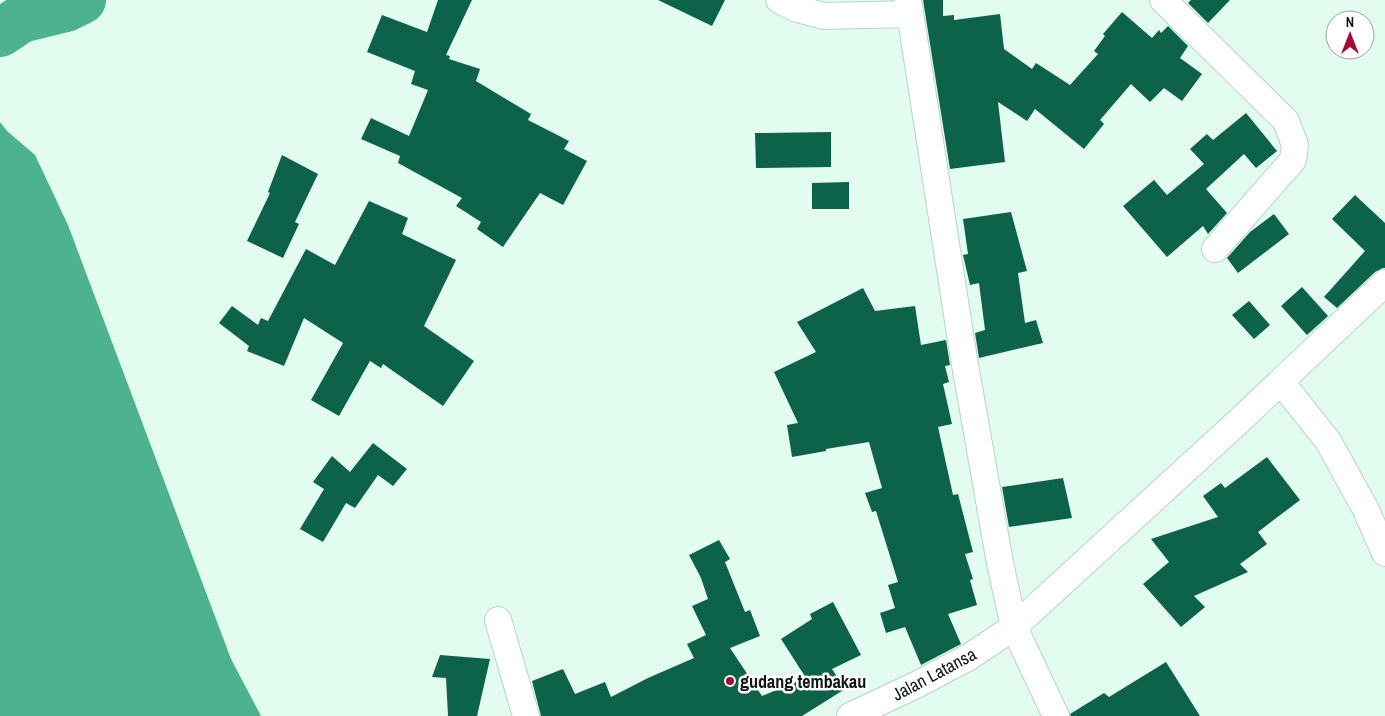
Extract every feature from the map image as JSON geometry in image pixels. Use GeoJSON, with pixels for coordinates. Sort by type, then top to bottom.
{"type":"FeatureCollection","features":[{"type":"Feature","properties":{"kind":"street"},"geometry":{"type":"LineString","coordinates":[[779,0],[797,9],[824,16],[909,7],[963,354],[1000,563],[1014,627],[1056,716]]}},
{"type":"Feature","properties":{"kind":"street"},"geometry":{"type":"LineString","coordinates":[[1162,0],[1286,121],[1296,146],[1293,160],[1215,249]]}},
{"type":"Feature","properties":{"kind":"street","name":"Jalan Latansa"},"geometry":{"type":"LineString","coordinates":[[850,716],[916,685],[961,661],[1014,627],[1385,284]]}},
{"type":"Feature","properties":{"kind":"street"},"geometry":{"type":"LineString","coordinates":[[1280,382],[1328,441],[1365,508],[1385,553]]}},
{"type":"Feature","properties":{"kind":"street"},"geometry":{"type":"LineString","coordinates":[[498,620],[526,716]]}},
{"type":"Feature","properties":{"kind":"shaded area"},"geometry":{"type":"Polygon","coordinates":[[[0,122],[7,131],[35,155],[68,225],[231,659],[261,716],[0,716],[0,122]]]}},
{"type":"Feature","properties":{"kind":"building"},"geometry":{"type":"Polygon","coordinates":[[[438,0],[472,0],[446,55],[450,56],[449,59],[480,69],[476,81],[531,114],[528,120],[569,141],[564,149],[587,161],[563,205],[540,193],[503,247],[477,229],[481,222],[456,206],[462,198],[398,163],[400,156],[361,139],[371,118],[409,136],[428,90],[411,84],[415,71],[367,52],[382,15],[427,32],[438,0]]]}},
{"type":"Feature","properties":{"kind":"building"},"geometry":{"type":"Polygon","coordinates":[[[658,0],[725,0],[712,26],[658,0]]]}},
{"type":"Feature","properties":{"kind":"building"},"geometry":{"type":"Polygon","coordinates":[[[923,0],[943,0],[943,16],[954,15],[954,20],[1000,14],[1004,49],[1032,69],[1036,63],[1070,85],[1098,54],[1094,51],[1105,36],[1103,34],[1122,12],[1152,38],[1159,30],[1161,33],[1168,26],[1188,46],[1180,58],[1202,74],[1182,101],[1164,88],[1150,102],[1131,84],[1100,120],[1104,124],[1084,149],[1035,109],[1027,121],[998,102],[1005,162],[950,169],[923,0]]]}},
{"type":"Feature","properties":{"kind":"building"},"geometry":{"type":"Polygon","coordinates":[[[1191,0],[1230,0],[1208,23],[1188,3],[1191,0]]]}},
{"type":"Feature","properties":{"kind":"building"},"geometry":{"type":"Polygon","coordinates":[[[1246,113],[1277,151],[1256,168],[1244,154],[1206,189],[1227,213],[1208,234],[1203,226],[1167,257],[1123,206],[1154,180],[1167,195],[1204,164],[1190,149],[1207,134],[1213,140],[1246,113]]]}},
{"type":"Feature","properties":{"kind":"building"},"geometry":{"type":"Polygon","coordinates":[[[831,132],[831,167],[756,168],[755,133],[831,132]]]}},
{"type":"Feature","properties":{"kind":"building"},"geometry":{"type":"Polygon","coordinates":[[[282,155],[318,174],[295,222],[299,224],[283,258],[247,241],[270,193],[268,192],[282,155]]]}},
{"type":"Feature","properties":{"kind":"building"},"geometry":{"type":"Polygon","coordinates":[[[849,182],[849,209],[812,209],[812,183],[849,182]]]}},
{"type":"Feature","properties":{"kind":"building"},"geometry":{"type":"Polygon","coordinates":[[[1355,195],[1385,223],[1385,268],[1375,272],[1337,308],[1324,297],[1365,251],[1332,219],[1355,195]]]}},
{"type":"Feature","properties":{"kind":"building"},"geometry":{"type":"Polygon","coordinates":[[[369,201],[408,218],[402,234],[456,260],[424,326],[474,361],[443,406],[383,364],[381,368],[370,361],[339,416],[311,400],[343,343],[304,318],[284,366],[247,351],[249,346],[219,323],[232,306],[258,325],[261,318],[268,321],[306,249],[335,265],[369,201]]]}},
{"type":"Feature","properties":{"kind":"building"},"geometry":{"type":"Polygon","coordinates":[[[1011,212],[1027,271],[1018,273],[1025,323],[1036,320],[1043,343],[979,358],[975,333],[985,330],[979,283],[970,285],[963,255],[968,254],[963,219],[1011,212]]]}},
{"type":"Feature","properties":{"kind":"building"},"geometry":{"type":"Polygon","coordinates":[[[1274,214],[1289,234],[1238,273],[1227,258],[1250,232],[1274,214]]]}},
{"type":"Feature","properties":{"kind":"building"},"geometry":{"type":"Polygon","coordinates":[[[1302,287],[1328,316],[1307,335],[1281,306],[1302,287]]]}},
{"type":"Feature","properties":{"kind":"building"},"geometry":{"type":"Polygon","coordinates":[[[863,288],[875,311],[915,306],[921,345],[946,340],[950,365],[945,366],[949,382],[943,384],[952,424],[938,427],[953,495],[958,494],[973,552],[965,554],[973,579],[970,580],[977,605],[948,614],[961,644],[921,665],[905,627],[886,633],[880,613],[895,608],[888,585],[898,582],[876,511],[872,512],[865,493],[882,488],[869,442],[792,457],[787,425],[798,423],[774,372],[816,352],[797,322],[863,288]]]}},
{"type":"Feature","properties":{"kind":"building"},"geometry":{"type":"Polygon","coordinates":[[[1249,301],[1270,325],[1254,339],[1232,315],[1249,301]]]}},
{"type":"Feature","properties":{"kind":"building"},"geometry":{"type":"Polygon","coordinates":[[[373,443],[407,469],[393,486],[378,475],[355,508],[346,503],[323,542],[300,529],[324,489],[313,482],[332,456],[350,472],[373,443]]]}},
{"type":"Feature","properties":{"kind":"building"},"geometry":{"type":"Polygon","coordinates":[[[1267,457],[1300,500],[1258,532],[1267,544],[1240,564],[1248,572],[1194,596],[1205,607],[1181,627],[1143,584],[1169,562],[1151,539],[1218,517],[1203,496],[1221,483],[1225,488],[1267,457]]]}},
{"type":"Feature","properties":{"kind":"building"},"geometry":{"type":"Polygon","coordinates":[[[1063,478],[1072,518],[1009,527],[1002,487],[1063,478]]]}},
{"type":"Feature","properties":{"kind":"building"},"geometry":{"type":"Polygon","coordinates":[[[719,540],[730,559],[725,562],[745,612],[750,610],[760,636],[730,648],[762,696],[806,678],[781,639],[812,619],[810,614],[833,602],[861,655],[832,669],[845,689],[802,716],[541,716],[532,681],[563,669],[575,694],[605,682],[611,697],[694,658],[687,644],[706,635],[692,606],[708,599],[701,578],[689,555],[719,540]]]}},
{"type":"Feature","properties":{"kind":"building"},"geometry":{"type":"Polygon","coordinates":[[[440,655],[490,659],[477,716],[448,716],[446,678],[432,677],[440,655]]]}},
{"type":"Feature","properties":{"kind":"building"},"geometry":{"type":"Polygon","coordinates":[[[1166,662],[1200,716],[1071,716],[1070,714],[1104,693],[1109,697],[1166,662]]]}},
{"type":"Feature","properties":{"kind":"waterway"},"geometry":{"type":"LineString","coordinates":[[0,33],[21,19],[66,8],[82,0]]}},
{"type":"Feature","properties":{"kind":"place","name":"gudang tembakau"},"geometry":{"type":"Point","coordinates":[730,681]}}]}
